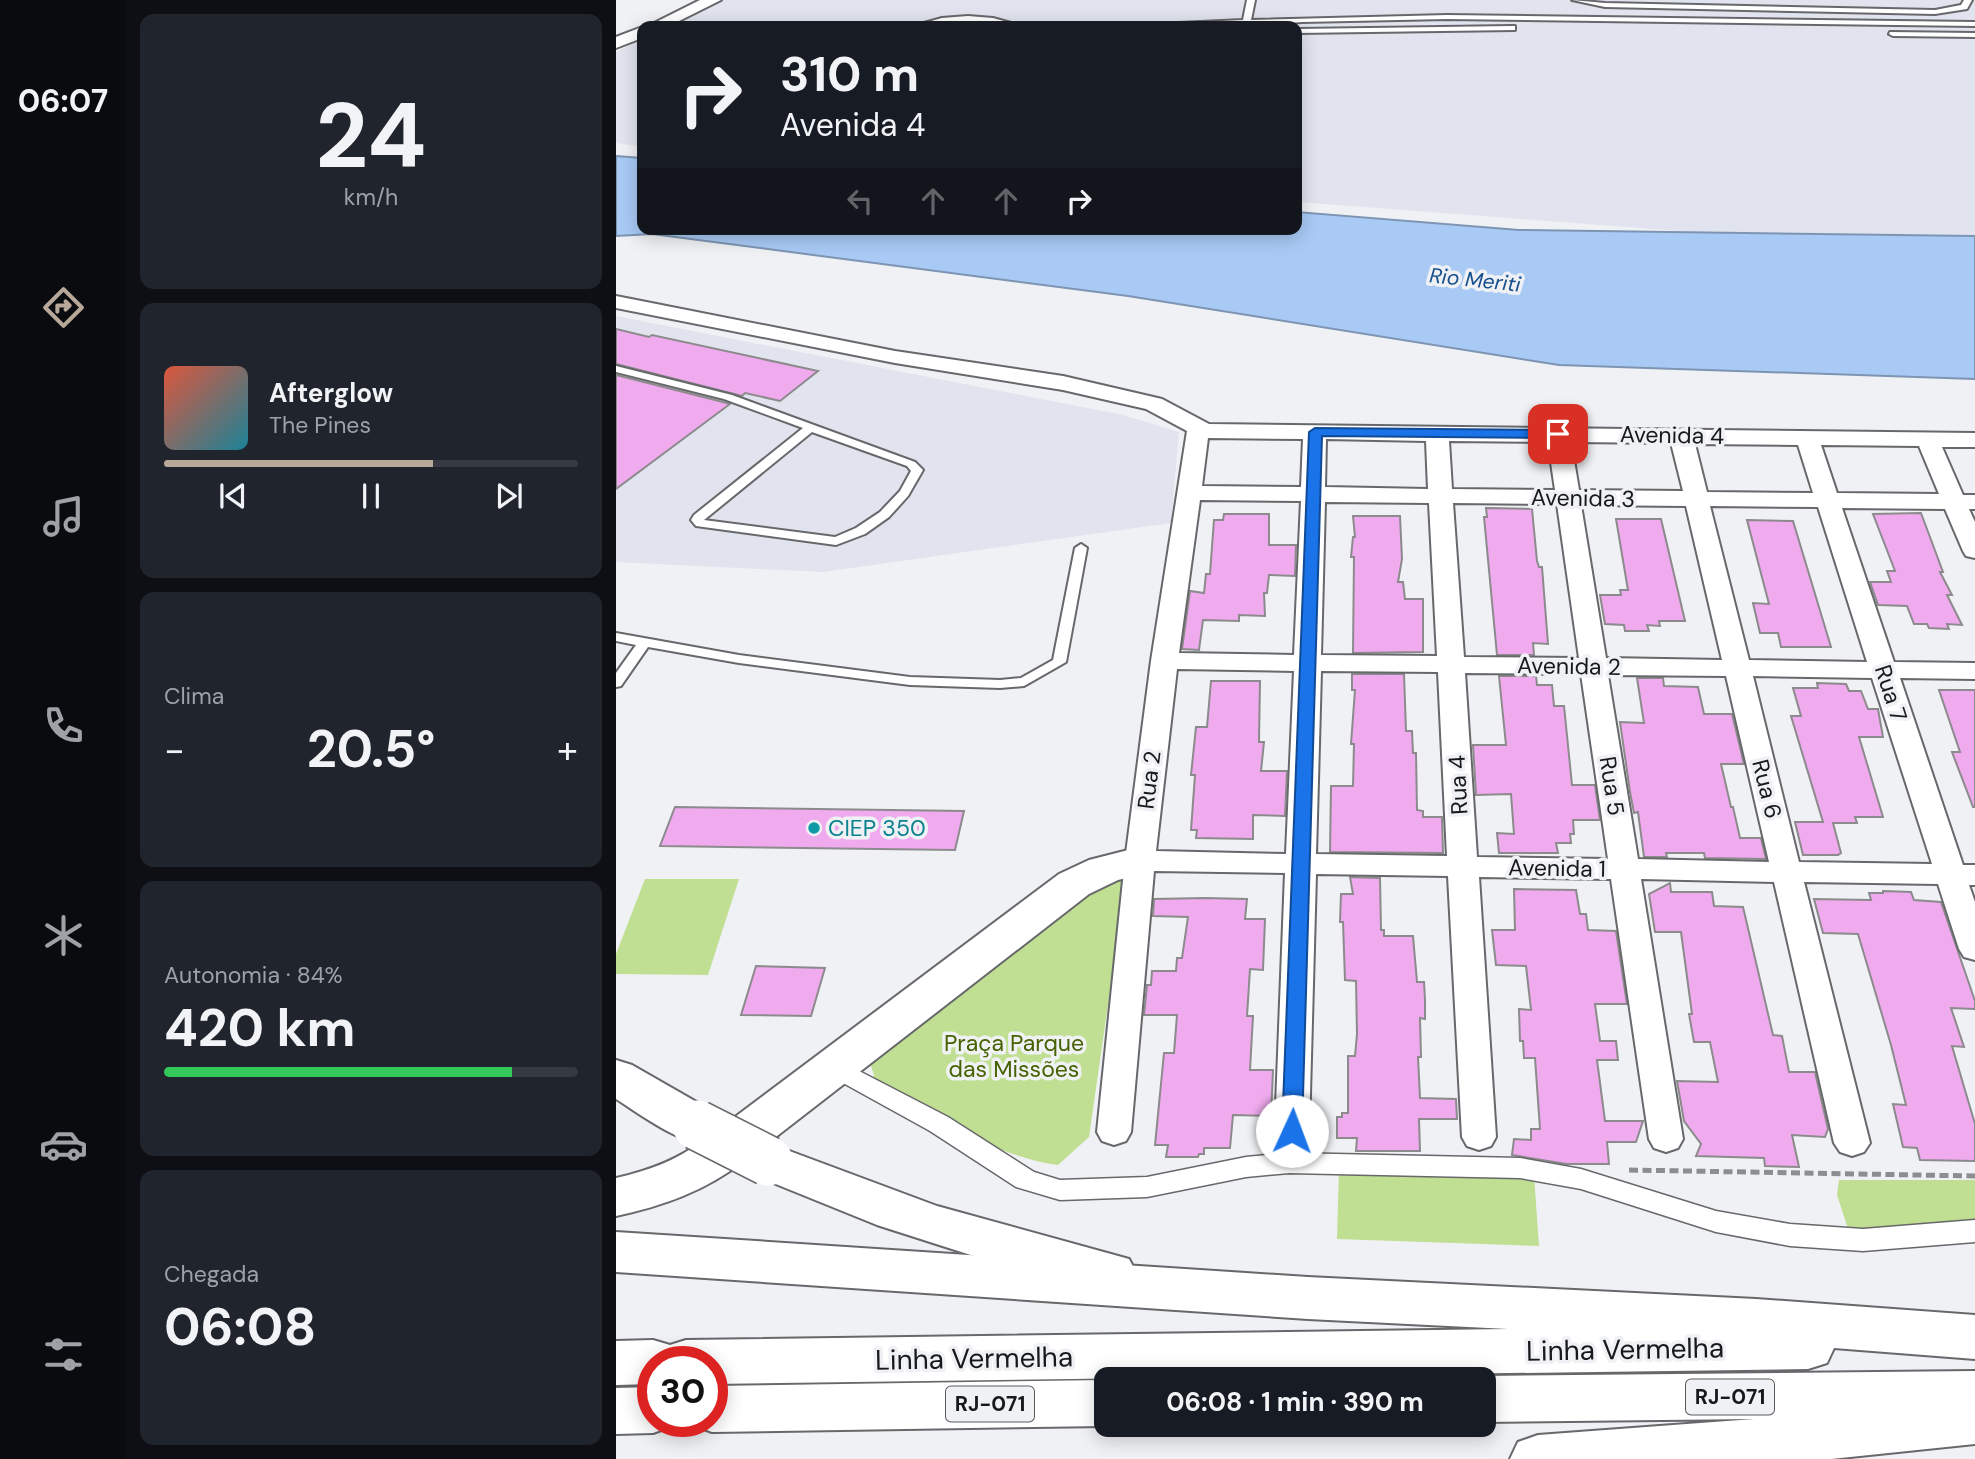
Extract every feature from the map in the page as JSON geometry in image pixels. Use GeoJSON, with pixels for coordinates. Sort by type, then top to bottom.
{"type":"FeatureCollection","features":[{"type":"Feature","properties":{"kind":"highway"},"geometry":{"type":"LineString","coordinates":[[616,1196],[654,1189],[687,1176],[720,1154],[1074,884],[1104,870],[1140,861]]}},
{"type":"Feature","properties":{"kind":"highway"},"geometry":{"type":"LineString","coordinates":[[616,1077],[697,1125],[813,1182],[906,1217],[1020,1251],[1171,1289]]}},
{"type":"Feature","properties":{"kind":"highway"},"geometry":{"type":"LineString","coordinates":[[616,1252],[1171,1289],[1756,1320],[1975,1337]]}},
{"type":"Feature","properties":{"kind":"highway","name":"Linha Vermelha"},"geometry":{"type":"LineString","coordinates":[[728,1361],[1975,1345]]}},
{"type":"Feature","properties":{"kind":"highway"},"geometry":{"type":"LineString","coordinates":[[616,1363],[637,1362]]}},
{"type":"Feature","properties":{"kind":"highway","name":"Linha Vermelha"},"geometry":{"type":"LineString","coordinates":[[1496,1399],[1975,1394]]}},
{"type":"Feature","properties":{"kind":"highway","name":"Linha Vermelha"},"geometry":{"type":"LineString","coordinates":[[728,1409],[1094,1402]]}},
{"type":"Feature","properties":{"kind":"highway"},"geometry":{"type":"LineString","coordinates":[[616,1411],[637,1410]]}},
{"type":"Feature","properties":{"kind":"highway"},"geometry":{"type":"LineString","coordinates":[[1538,1459],[1727,1446],[1975,1421]]}},
{"type":"Feature","properties":{"kind":"street"},"geometry":{"type":"LineString","coordinates":[[667,21],[713,0]]}},
{"type":"Feature","properties":{"kind":"street"},"geometry":{"type":"LineString","coordinates":[[616,43],[637,34]]}},
{"type":"Feature","properties":{"kind":"street"},"geometry":{"type":"LineString","coordinates":[[616,302],[895,357],[1063,383],[1154,404],[1201,430]]}},
{"type":"Feature","properties":{"kind":"street","name":"Avenida 4"},"geometry":{"type":"LineString","coordinates":[[1201,430],[1975,440]]}},
{"type":"Feature","properties":{"kind":"street","name":"Rua 2"},"geometry":{"type":"LineString","coordinates":[[1114,1132],[1140,861],[1164,661],[1198,433],[1201,430]]}},
{"type":"Feature","properties":{"kind":"street"},"geometry":{"type":"LineString","coordinates":[[1292,1131],[1315,432]]}},
{"type":"Feature","properties":{"kind":"street","name":"Rua 4"},"geometry":{"type":"LineString","coordinates":[[1437,433],[1479,1138]]}},
{"type":"Feature","properties":{"kind":"street","name":"Rua 5"},"geometry":{"type":"LineString","coordinates":[[1558,434],[1666,1139]]}},
{"type":"Feature","properties":{"kind":"street","name":"Rua 6"},"geometry":{"type":"LineString","coordinates":[[1681,435],[1852,1143]]}},
{"type":"Feature","properties":{"kind":"street","name":"Rua 7"},"geometry":{"type":"LineString","coordinates":[[1807,438],[1884,670],[1963,875],[1975,949]]}},
{"type":"Feature","properties":{"kind":"street"},"geometry":{"type":"LineString","coordinates":[[1927,439],[1965,502],[1975,551]]}},
{"type":"Feature","properties":{"kind":"street","name":"Avenida 3"},"geometry":{"type":"LineString","coordinates":[[1191,494],[1965,502]]}},
{"type":"Feature","properties":{"kind":"street","name":"Avenida 2"},"geometry":{"type":"LineString","coordinates":[[1164,661],[1975,671]]}},
{"type":"Feature","properties":{"kind":"street","name":"Avenida 1"},"geometry":{"type":"LineString","coordinates":[[1140,861],[1963,875]]}},
{"type":"Feature","properties":{"kind":"street"},"geometry":{"type":"LineString","coordinates":[[834,1067],[939,1124],[1026,1180],[1060,1190],[1147,1187],[1246,1167],[1289,1163],[1520,1168],[1553,1170],[1689,1214],[1785,1236],[1834,1241],[1876,1241],[1975,1231]]}},
{"type":"Feature","properties":{"kind":"lane"},"geometry":{"type":"LineString","coordinates":[[1248,21],[1251,0]]}},
{"type":"Feature","properties":{"kind":"lane"},"geometry":{"type":"LineString","coordinates":[[1576,0],[1605,5],[1935,12],[1964,7],[1968,0]]}},
{"type":"Feature","properties":{"kind":"lane"},"geometry":{"type":"LineString","coordinates":[[1302,22],[1447,17],[1975,24]]}},
{"type":"Feature","properties":{"kind":"lane"},"geometry":{"type":"LineString","coordinates":[[946,21],[963,18],[993,21]]}},
{"type":"Feature","properties":{"kind":"lane"},"geometry":{"type":"LineString","coordinates":[[1302,31],[1520,28],[1835,32]]}},
{"type":"Feature","properties":{"kind":"lane"},"geometry":{"type":"LineString","coordinates":[[1889,33],[1975,35]]}},
{"type":"Feature","properties":{"kind":"lane"},"geometry":{"type":"LineString","coordinates":[[616,369],[728,397],[915,467],[916,474],[895,504],[877,520],[845,539],[836,541],[698,522],[698,518],[810,428]]}},
{"type":"Feature","properties":{"kind":"lane"},"geometry":{"type":"LineString","coordinates":[[616,637],[739,659],[909,681],[1024,682],[1059,662],[1081,548]]}},
{"type":"Feature","properties":{"kind":"lane"},"geometry":{"type":"LineString","coordinates":[[616,683],[644,643]]}},
{"type":"Feature","properties":{"kind":"path"},"geometry":{"type":"LineString","coordinates":[[1615,1170],[1975,1177]]}},
{"type":"Feature","properties":{"kind":"shaded area"},"geometry":{"type":"Polygon","coordinates":[[[721,0],[1975,0],[1975,236],[1720,234],[1302,202],[1302,21],[678,21],[721,0]]]}},
{"type":"Feature","properties":{"kind":"shaded area"},"geometry":{"type":"Polygon","coordinates":[[[637,42],[637,146],[616,143],[616,52],[637,42]]]}},
{"type":"Feature","properties":{"kind":"shaded area"},"geometry":{"type":"Polygon","coordinates":[[[616,316],[1123,415],[1179,432],[1171,523],[823,572],[616,562],[616,316]]]}},
{"type":"Feature","properties":{"kind":"green space","name":"Praça Parque das Missões"},"geometry":{"type":"Polygon","coordinates":[[[1119,878],[1125,886],[1089,1137],[1058,1165],[1010,1153],[986,1143],[938,1119],[872,1080],[874,1075],[870,1063],[1070,901],[1119,878]]]}},
{"type":"Feature","properties":{"kind":"green space"},"geometry":{"type":"Polygon","coordinates":[[[645,879],[739,879],[708,975],[616,974],[616,954],[645,879]]]}},
{"type":"Feature","properties":{"kind":"green space"},"geometry":{"type":"Polygon","coordinates":[[[1339,1169],[1534,1175],[1539,1246],[1337,1239],[1339,1169]]]}},
{"type":"Feature","properties":{"kind":"green space"},"geometry":{"type":"Polygon","coordinates":[[[1839,1180],[1975,1180],[1975,1222],[1850,1235],[1837,1195],[1839,1180]]]}},
{"type":"Feature","properties":{"kind":"water"},"geometry":{"type":"Polygon","coordinates":[[[616,156],[637,158],[637,235],[616,236],[616,156]]]}},
{"type":"Feature","properties":{"kind":"water","name":"Rio Meriti"},"geometry":{"type":"Polygon","coordinates":[[[1302,212],[1519,230],[1975,236],[1975,379],[1559,365],[1128,296],[660,235],[1302,235],[1302,212]]]}},
{"type":"Feature","properties":{"kind":"building"},"geometry":{"type":"Polygon","coordinates":[[[616,329],[818,371],[780,401],[745,393],[742,396],[616,364],[616,329]]]}},
{"type":"Feature","properties":{"kind":"building"},"geometry":{"type":"Polygon","coordinates":[[[616,375],[723,402],[730,404],[616,489],[616,375]]]}},
{"type":"Feature","properties":{"kind":"building"},"geometry":{"type":"Polygon","coordinates":[[[1486,508],[1532,509],[1537,561],[1539,567],[1542,567],[1548,644],[1533,643],[1534,655],[1497,655],[1484,517],[1487,517],[1486,508]]]}},
{"type":"Feature","properties":{"kind":"building"},"geometry":{"type":"Polygon","coordinates":[[[1921,513],[1943,572],[1940,572],[1952,595],[1947,595],[1962,625],[1947,624],[1949,629],[1914,624],[1907,606],[1878,605],[1870,582],[1891,582],[1887,571],[1895,571],[1873,514],[1921,513]]]}},
{"type":"Feature","properties":{"kind":"building"},"geometry":{"type":"Polygon","coordinates":[[[1224,514],[1269,514],[1269,545],[1296,545],[1295,576],[1269,575],[1267,593],[1264,593],[1265,616],[1239,615],[1239,621],[1203,620],[1199,650],[1182,649],[1190,591],[1204,593],[1206,574],[1210,574],[1214,520],[1223,520],[1224,514]]]}},
{"type":"Feature","properties":{"kind":"building"},"geometry":{"type":"Polygon","coordinates":[[[1353,516],[1400,516],[1402,559],[1398,582],[1403,582],[1405,599],[1423,599],[1423,652],[1353,653],[1353,516]]]}},
{"type":"Feature","properties":{"kind":"building"},"geometry":{"type":"Polygon","coordinates":[[[1616,519],[1661,519],[1685,621],[1659,621],[1660,626],[1647,625],[1649,631],[1625,631],[1624,625],[1605,624],[1600,595],[1621,595],[1620,590],[1628,590],[1616,519]]]}},
{"type":"Feature","properties":{"kind":"building"},"geometry":{"type":"Polygon","coordinates":[[[1747,520],[1793,521],[1831,647],[1781,647],[1778,633],[1760,633],[1753,603],[1769,604],[1747,520]]]}},
{"type":"Feature","properties":{"kind":"building"},"geometry":{"type":"Polygon","coordinates":[[[1352,674],[1404,674],[1406,731],[1412,731],[1413,753],[1416,753],[1417,810],[1423,811],[1423,817],[1442,817],[1443,853],[1330,852],[1331,786],[1353,786],[1354,744],[1351,744],[1355,690],[1352,690],[1352,674]]]}},
{"type":"Feature","properties":{"kind":"building"},"geometry":{"type":"Polygon","coordinates":[[[1499,676],[1536,676],[1537,685],[1552,685],[1554,706],[1564,706],[1572,785],[1595,785],[1600,820],[1573,820],[1574,834],[1570,834],[1571,843],[1556,843],[1558,853],[1499,853],[1497,833],[1514,834],[1511,794],[1476,795],[1473,745],[1506,745],[1499,676]]]}},
{"type":"Feature","properties":{"kind":"building"},"geometry":{"type":"Polygon","coordinates":[[[1637,678],[1663,678],[1664,686],[1698,687],[1704,714],[1732,714],[1744,764],[1721,764],[1731,807],[1740,838],[1761,838],[1766,859],[1705,858],[1704,853],[1666,853],[1667,857],[1644,857],[1638,812],[1634,813],[1630,792],[1620,722],[1644,723],[1637,678]]]}},
{"type":"Feature","properties":{"kind":"building"},"geometry":{"type":"Polygon","coordinates":[[[1211,681],[1260,681],[1259,742],[1264,742],[1261,771],[1287,771],[1285,816],[1253,815],[1253,839],[1196,838],[1197,830],[1191,830],[1195,775],[1191,775],[1196,727],[1207,727],[1211,681]]]}},
{"type":"Feature","properties":{"kind":"building"},"geometry":{"type":"Polygon","coordinates":[[[1817,683],[1846,684],[1849,691],[1861,691],[1868,709],[1878,709],[1883,737],[1859,737],[1883,817],[1855,817],[1857,823],[1833,823],[1841,853],[1838,855],[1803,855],[1795,822],[1823,822],[1791,716],[1801,716],[1793,688],[1818,688],[1817,683]]]}},
{"type":"Feature","properties":{"kind":"building"},"geometry":{"type":"Polygon","coordinates":[[[1939,690],[1975,690],[1975,807],[1952,752],[1960,752],[1939,690]]]}},
{"type":"Feature","properties":{"kind":"building","name":"CIEP 350"},"geometry":{"type":"Polygon","coordinates":[[[675,807],[964,811],[955,850],[660,846],[675,807]]]}},
{"type":"Feature","properties":{"kind":"building"},"geometry":{"type":"Polygon","coordinates":[[[1350,877],[1380,878],[1381,930],[1384,930],[1384,936],[1413,936],[1417,982],[1424,982],[1425,1000],[1425,1019],[1420,1018],[1421,1057],[1418,1057],[1420,1098],[1456,1099],[1457,1119],[1419,1119],[1420,1151],[1356,1151],[1357,1138],[1337,1138],[1337,1117],[1348,1113],[1348,1056],[1355,1056],[1357,1034],[1356,981],[1345,980],[1343,922],[1340,922],[1341,894],[1353,894],[1350,877]]]}},
{"type":"Feature","properties":{"kind":"building"},"geometry":{"type":"Polygon","coordinates":[[[1670,883],[1671,892],[1712,892],[1714,906],[1743,907],[1773,1035],[1782,1036],[1789,1072],[1815,1072],[1828,1129],[1825,1137],[1792,1135],[1799,1167],[1765,1166],[1764,1158],[1696,1156],[1701,1144],[1684,1121],[1677,1081],[1718,1082],[1710,1042],[1694,1042],[1681,932],[1655,932],[1649,894],[1670,883]]]}},
{"type":"Feature","properties":{"kind":"building"},"geometry":{"type":"Polygon","coordinates":[[[1514,889],[1576,890],[1580,914],[1586,914],[1588,930],[1616,931],[1627,1004],[1595,1004],[1600,1041],[1616,1041],[1618,1060],[1597,1060],[1605,1121],[1643,1121],[1636,1142],[1607,1142],[1609,1164],[1566,1164],[1512,1155],[1514,1139],[1531,1140],[1531,1129],[1540,1129],[1535,1058],[1524,1058],[1523,1041],[1520,1041],[1519,1009],[1531,1010],[1526,966],[1496,965],[1492,930],[1515,930],[1514,889]]]}},
{"type":"Feature","properties":{"kind":"building"},"geometry":{"type":"Polygon","coordinates":[[[1911,892],[1914,900],[1941,902],[1975,1001],[1975,1009],[1951,1008],[1964,1047],[1952,1046],[1975,1124],[1975,1161],[1920,1160],[1917,1148],[1903,1147],[1893,1104],[1906,1105],[1858,934],[1823,933],[1814,899],[1871,900],[1869,893],[1911,892]]]}},
{"type":"Feature","properties":{"kind":"building"},"geometry":{"type":"Polygon","coordinates":[[[1154,899],[1247,899],[1245,919],[1265,919],[1263,970],[1250,969],[1247,1016],[1253,1016],[1250,1070],[1273,1070],[1271,1116],[1233,1115],[1230,1148],[1204,1148],[1204,1154],[1199,1154],[1198,1157],[1166,1157],[1168,1145],[1155,1145],[1164,1053],[1174,1053],[1177,1015],[1144,1015],[1147,985],[1151,985],[1152,971],[1176,971],[1177,958],[1182,958],[1188,917],[1153,916],[1154,899]]]}},
{"type":"Feature","properties":{"kind":"building"},"geometry":{"type":"Polygon","coordinates":[[[756,966],[825,968],[811,1016],[741,1015],[756,966]]]}},
{"type":"Feature","properties":{"kind":"place","name":"CIEP 350"},"geometry":{"type":"Point","coordinates":[814,828]}},
{"type":"Feature","properties":{"kind":"route"},"geometry":{"type":"LineString","coordinates":[[1292,1131],[1315,432],[1558,434]]}}]}
